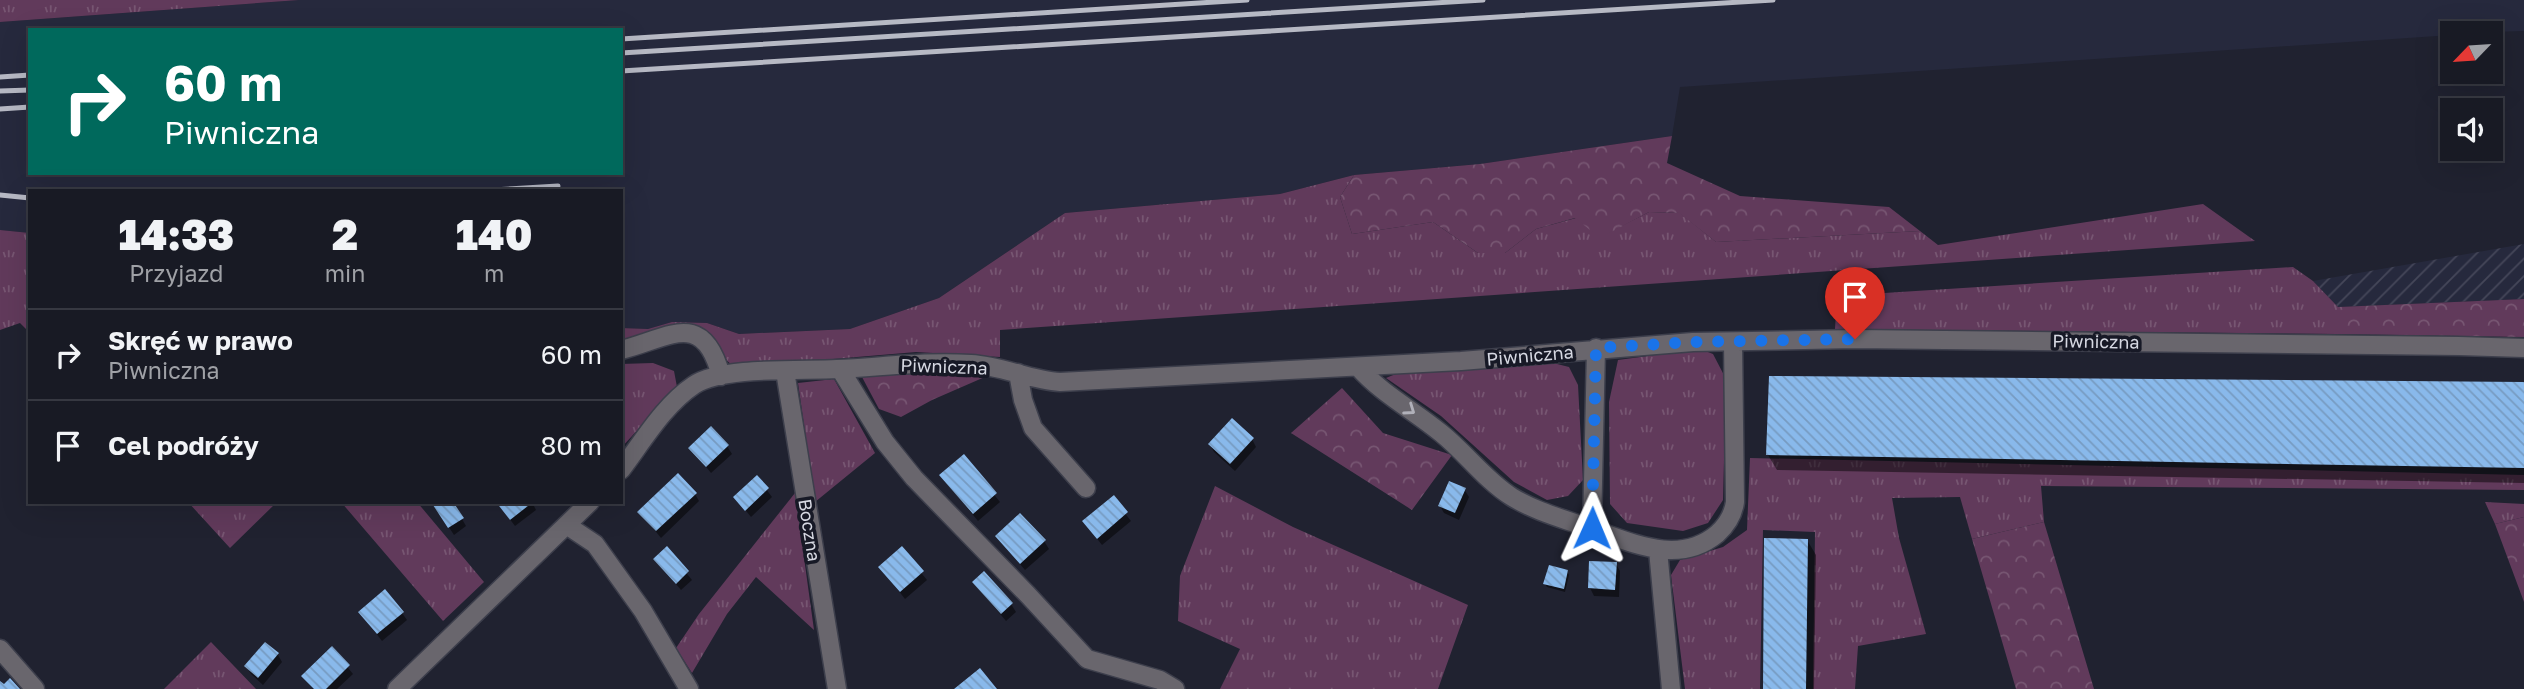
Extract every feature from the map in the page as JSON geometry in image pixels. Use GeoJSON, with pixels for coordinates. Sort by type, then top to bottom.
{"type":"FeatureCollection","features":[{"type":"Feature","properties":{"kind":"street"},"geometry":{"type":"LineString","coordinates":[[623,349],[672,334],[693,334],[712,348],[721,376]]}},
{"type":"Feature","properties":{"kind":"street","name":"Piwniczna"},"geometry":{"type":"LineString","coordinates":[[623,467],[667,411],[695,384],[721,376],[750,372],[885,365],[973,364],[1043,381],[1060,382],[1461,361],[1693,342],[1980,340],[2524,348]]}},
{"type":"Feature","properties":{"kind":"street"},"geometry":{"type":"LineString","coordinates":[[1358,367],[1383,392],[1443,435],[1497,487],[1532,508],[1658,550],[1681,550],[1703,543],[1722,530],[1732,515],[1735,502],[1734,342]]}},
{"type":"Feature","properties":{"kind":"street"},"geometry":{"type":"LineString","coordinates":[[1592,528],[1596,348]]}},
{"type":"Feature","properties":{"kind":"street"},"geometry":{"type":"LineString","coordinates":[[840,369],[884,442],[914,478],[1087,659],[1160,680],[1175,689]]}},
{"type":"Feature","properties":{"kind":"street","name":"Boczna"},"geometry":{"type":"LineString","coordinates":[[785,372],[837,689]]}},
{"type":"Feature","properties":{"kind":"street"},"geometry":{"type":"LineString","coordinates":[[1018,373],[1023,400],[1033,428],[1086,488]]}},
{"type":"Feature","properties":{"kind":"street"},"geometry":{"type":"LineString","coordinates":[[397,689],[588,504]]}},
{"type":"Feature","properties":{"kind":"street"},"geometry":{"type":"LineString","coordinates":[[568,526],[595,544],[643,611],[689,689]]}},
{"type":"Feature","properties":{"kind":"street"},"geometry":{"type":"LineString","coordinates":[[1658,550],[1671,689]]}},
{"type":"Feature","properties":{"kind":"street"},"geometry":{"type":"LineString","coordinates":[[0,649],[35,689]]}},
{"type":"Feature","properties":{"kind":"shaded area"},"geometry":{"type":"Polygon","coordinates":[[[299,0],[2524,0],[2524,31],[2503,32],[2503,21],[2440,21],[2440,36],[1680,87],[1672,136],[1480,164],[1354,175],[1280,194],[1065,213],[939,298],[850,329],[739,334],[707,323],[672,322],[648,329],[623,328],[623,189],[28,189],[28,233],[0,230],[0,22],[299,0]]]}},
{"type":"Feature","properties":{"kind":"shaded area"},"geometry":{"type":"Polygon","coordinates":[[[2524,244],[2524,299],[2338,307],[2313,281],[2524,244]]]}},
{"type":"Feature","properties":{"kind":"green space"},"geometry":{"type":"Polygon","coordinates":[[[0,0],[299,0],[0,22],[0,0]]]}},
{"type":"Feature","properties":{"kind":"green space"},"geometry":{"type":"Polygon","coordinates":[[[1672,136],[1667,163],[1740,196],[1889,207],[1920,231],[1716,242],[1679,213],[1649,212],[1600,238],[1575,218],[1536,229],[1505,253],[1478,253],[1433,222],[1352,234],[1340,197],[1354,175],[1480,164],[1672,136]]]}},
{"type":"Feature","properties":{"kind":"green space"},"geometry":{"type":"Polygon","coordinates":[[[1354,175],[1340,197],[1352,234],[1433,222],[1478,253],[1505,253],[1536,229],[1576,218],[1600,237],[1649,212],[1680,213],[1716,242],[1920,231],[1938,245],[2203,204],[2255,241],[1000,330],[1000,357],[916,352],[737,367],[727,360],[717,342],[707,332],[696,327],[671,327],[623,343],[623,328],[648,329],[672,322],[707,323],[739,334],[850,329],[939,298],[1065,213],[1280,194],[1354,175]]]}},
{"type":"Feature","properties":{"kind":"green space"},"geometry":{"type":"Polygon","coordinates":[[[0,230],[28,233],[28,331],[20,323],[0,330],[0,230]]]}},
{"type":"Feature","properties":{"kind":"green space"},"geometry":{"type":"Polygon","coordinates":[[[2293,267],[2313,281],[2338,307],[2338,334],[1835,329],[1837,296],[2293,267]]]}},
{"type":"Feature","properties":{"kind":"green space"},"geometry":{"type":"Polygon","coordinates":[[[2524,299],[2524,337],[2338,334],[2338,307],[2524,299]]]}},
{"type":"Feature","properties":{"kind":"green space"},"geometry":{"type":"Polygon","coordinates":[[[1700,349],[1713,354],[1726,379],[1723,500],[1708,523],[1683,531],[1627,523],[1610,504],[1609,402],[1618,360],[1700,349]]]}},
{"type":"Feature","properties":{"kind":"green space"},"geometry":{"type":"Polygon","coordinates":[[[1541,360],[1569,367],[1578,385],[1583,480],[1568,496],[1547,500],[1514,482],[1441,416],[1386,378],[1398,373],[1541,360]]]}},
{"type":"Feature","properties":{"kind":"green space"},"geometry":{"type":"Polygon","coordinates":[[[653,363],[674,371],[677,387],[623,446],[623,364],[653,363]]]}},
{"type":"Feature","properties":{"kind":"green space"},"geometry":{"type":"Polygon","coordinates":[[[955,369],[994,373],[932,400],[901,417],[879,409],[862,377],[955,369]]]}},
{"type":"Feature","properties":{"kind":"green space"},"geometry":{"type":"Polygon","coordinates":[[[834,379],[875,453],[815,502],[798,383],[834,379]]]}},
{"type":"Feature","properties":{"kind":"green space"},"geometry":{"type":"Polygon","coordinates":[[[1342,388],[1383,433],[1452,455],[1412,510],[1291,433],[1342,388]]]}},
{"type":"Feature","properties":{"kind":"green space"},"geometry":{"type":"Polygon","coordinates":[[[1750,458],[2524,475],[2524,490],[2041,486],[2044,522],[1972,539],[1960,497],[1892,498],[1899,538],[1926,634],[1858,646],[1855,689],[1813,689],[1815,532],[1763,530],[1760,689],[1685,689],[1671,575],[1680,560],[1723,547],[1747,530],[1750,458]]]}},
{"type":"Feature","properties":{"kind":"green space"},"geometry":{"type":"Polygon","coordinates":[[[1215,486],[1293,527],[1468,605],[1438,689],[1220,689],[1240,649],[1178,621],[1180,576],[1215,486]]]}},
{"type":"Feature","properties":{"kind":"green space"},"geometry":{"type":"Polygon","coordinates":[[[795,493],[814,630],[756,577],[727,614],[692,673],[676,648],[699,614],[795,493]]]}},
{"type":"Feature","properties":{"kind":"green space"},"geometry":{"type":"Polygon","coordinates":[[[2485,502],[2524,504],[2524,517],[2495,524],[2485,502]]]}},
{"type":"Feature","properties":{"kind":"green space"},"geometry":{"type":"Polygon","coordinates":[[[190,504],[275,504],[230,548],[190,504]]]}},
{"type":"Feature","properties":{"kind":"green space"},"geometry":{"type":"Polygon","coordinates":[[[343,504],[419,504],[484,582],[443,621],[343,504]]]}},
{"type":"Feature","properties":{"kind":"green space"},"geometry":{"type":"Polygon","coordinates":[[[2524,517],[2524,602],[2495,524],[2524,517]]]}},
{"type":"Feature","properties":{"kind":"green space"},"geometry":{"type":"Polygon","coordinates":[[[2044,522],[2094,689],[2016,689],[1972,539],[2044,522]]]}},
{"type":"Feature","properties":{"kind":"green space"},"geometry":{"type":"Polygon","coordinates":[[[211,642],[256,689],[164,689],[211,642]]]}},
{"type":"Feature","properties":{"kind":"building"},"geometry":{"type":"Polygon","coordinates":[[[1769,376],[2524,382],[2524,468],[1766,455],[1769,376]]]}},
{"type":"Feature","properties":{"kind":"building"},"geometry":{"type":"Polygon","coordinates":[[[1232,418],[1254,438],[1230,464],[1208,444],[1232,418]]]}},
{"type":"Feature","properties":{"kind":"building"},"geometry":{"type":"Polygon","coordinates":[[[711,426],[729,445],[706,467],[688,448],[711,426]]]}},
{"type":"Feature","properties":{"kind":"building"},"geometry":{"type":"Polygon","coordinates":[[[964,454],[997,493],[973,514],[939,475],[964,454]]]}},
{"type":"Feature","properties":{"kind":"building"},"geometry":{"type":"Polygon","coordinates":[[[678,473],[697,493],[656,531],[637,512],[678,473]]]}},
{"type":"Feature","properties":{"kind":"building"},"geometry":{"type":"Polygon","coordinates":[[[757,475],[769,488],[745,511],[733,497],[757,475]]]}},
{"type":"Feature","properties":{"kind":"building"},"geometry":{"type":"Polygon","coordinates":[[[1449,481],[1466,488],[1455,513],[1438,506],[1449,481]]]}},
{"type":"Feature","properties":{"kind":"building"},"geometry":{"type":"Polygon","coordinates":[[[1114,495],[1128,512],[1097,539],[1082,521],[1114,495]]]}},
{"type":"Feature","properties":{"kind":"building"},"geometry":{"type":"Polygon","coordinates":[[[432,504],[454,504],[464,518],[448,528],[432,504]]]}},
{"type":"Feature","properties":{"kind":"building"},"geometry":{"type":"Polygon","coordinates":[[[498,504],[530,504],[510,520],[498,504]]]}},
{"type":"Feature","properties":{"kind":"building"},"geometry":{"type":"Polygon","coordinates":[[[1020,513],[1046,540],[1020,564],[995,536],[1020,513]]]}},
{"type":"Feature","properties":{"kind":"building"},"geometry":{"type":"Polygon","coordinates":[[[1764,538],[1808,539],[1806,689],[1763,689],[1764,538]]]}},
{"type":"Feature","properties":{"kind":"building"},"geometry":{"type":"Polygon","coordinates":[[[667,546],[689,571],[676,584],[653,559],[667,546]]]}},
{"type":"Feature","properties":{"kind":"building"},"geometry":{"type":"Polygon","coordinates":[[[902,546],[924,571],[900,592],[878,567],[902,546]]]}},
{"type":"Feature","properties":{"kind":"building"},"geometry":{"type":"Polygon","coordinates":[[[1589,561],[1617,562],[1615,590],[1588,588],[1589,561]]]}},
{"type":"Feature","properties":{"kind":"building"},"geometry":{"type":"Polygon","coordinates":[[[1549,565],[1568,570],[1564,589],[1543,584],[1549,565]]]}},
{"type":"Feature","properties":{"kind":"building"},"geometry":{"type":"Polygon","coordinates":[[[984,571],[1013,603],[1001,614],[972,582],[984,571]]]}},
{"type":"Feature","properties":{"kind":"building"},"geometry":{"type":"Polygon","coordinates":[[[385,589],[404,612],[377,634],[358,612],[385,589]]]}},
{"type":"Feature","properties":{"kind":"building"},"geometry":{"type":"Polygon","coordinates":[[[265,642],[279,653],[258,678],[244,666],[265,642]]]}},
{"type":"Feature","properties":{"kind":"building"},"geometry":{"type":"Polygon","coordinates":[[[332,646],[350,665],[326,689],[314,689],[301,676],[332,646]]]}},
{"type":"Feature","properties":{"kind":"building"},"geometry":{"type":"Polygon","coordinates":[[[980,668],[997,689],[954,689],[980,668]]]}},
{"type":"Feature","properties":{"kind":"building"},"geometry":{"type":"Polygon","coordinates":[[[10,678],[20,689],[0,689],[0,681],[4,684],[10,678]]]}},
{"type":"Feature","properties":{"kind":"railway"},"geometry":{"type":"LineString","coordinates":[[623,39],[1247,0]]}},
{"type":"Feature","properties":{"kind":"railway"},"geometry":{"type":"LineString","coordinates":[[623,53],[1483,0]]}},
{"type":"Feature","properties":{"kind":"railway"},"geometry":{"type":"LineString","coordinates":[[623,71],[1773,0]]}},
{"type":"Feature","properties":{"kind":"railway"},"geometry":{"type":"LineString","coordinates":[[0,77],[28,75]]}},
{"type":"Feature","properties":{"kind":"railway"},"geometry":{"type":"LineString","coordinates":[[0,91],[28,90]]}},
{"type":"Feature","properties":{"kind":"railway"},"geometry":{"type":"LineString","coordinates":[[0,109],[28,107]]}},
{"type":"Feature","properties":{"kind":"railway"},"geometry":{"type":"LineString","coordinates":[[509,189],[558,186]]}},
{"type":"Feature","properties":{"kind":"railway"},"geometry":{"type":"LineString","coordinates":[[0,195],[28,198]]}},
{"type":"Feature","properties":{"kind":"route"},"geometry":{"type":"LineString","coordinates":[[1592,528],[1596,348],[1693,342],[1855,339]]}}]}
